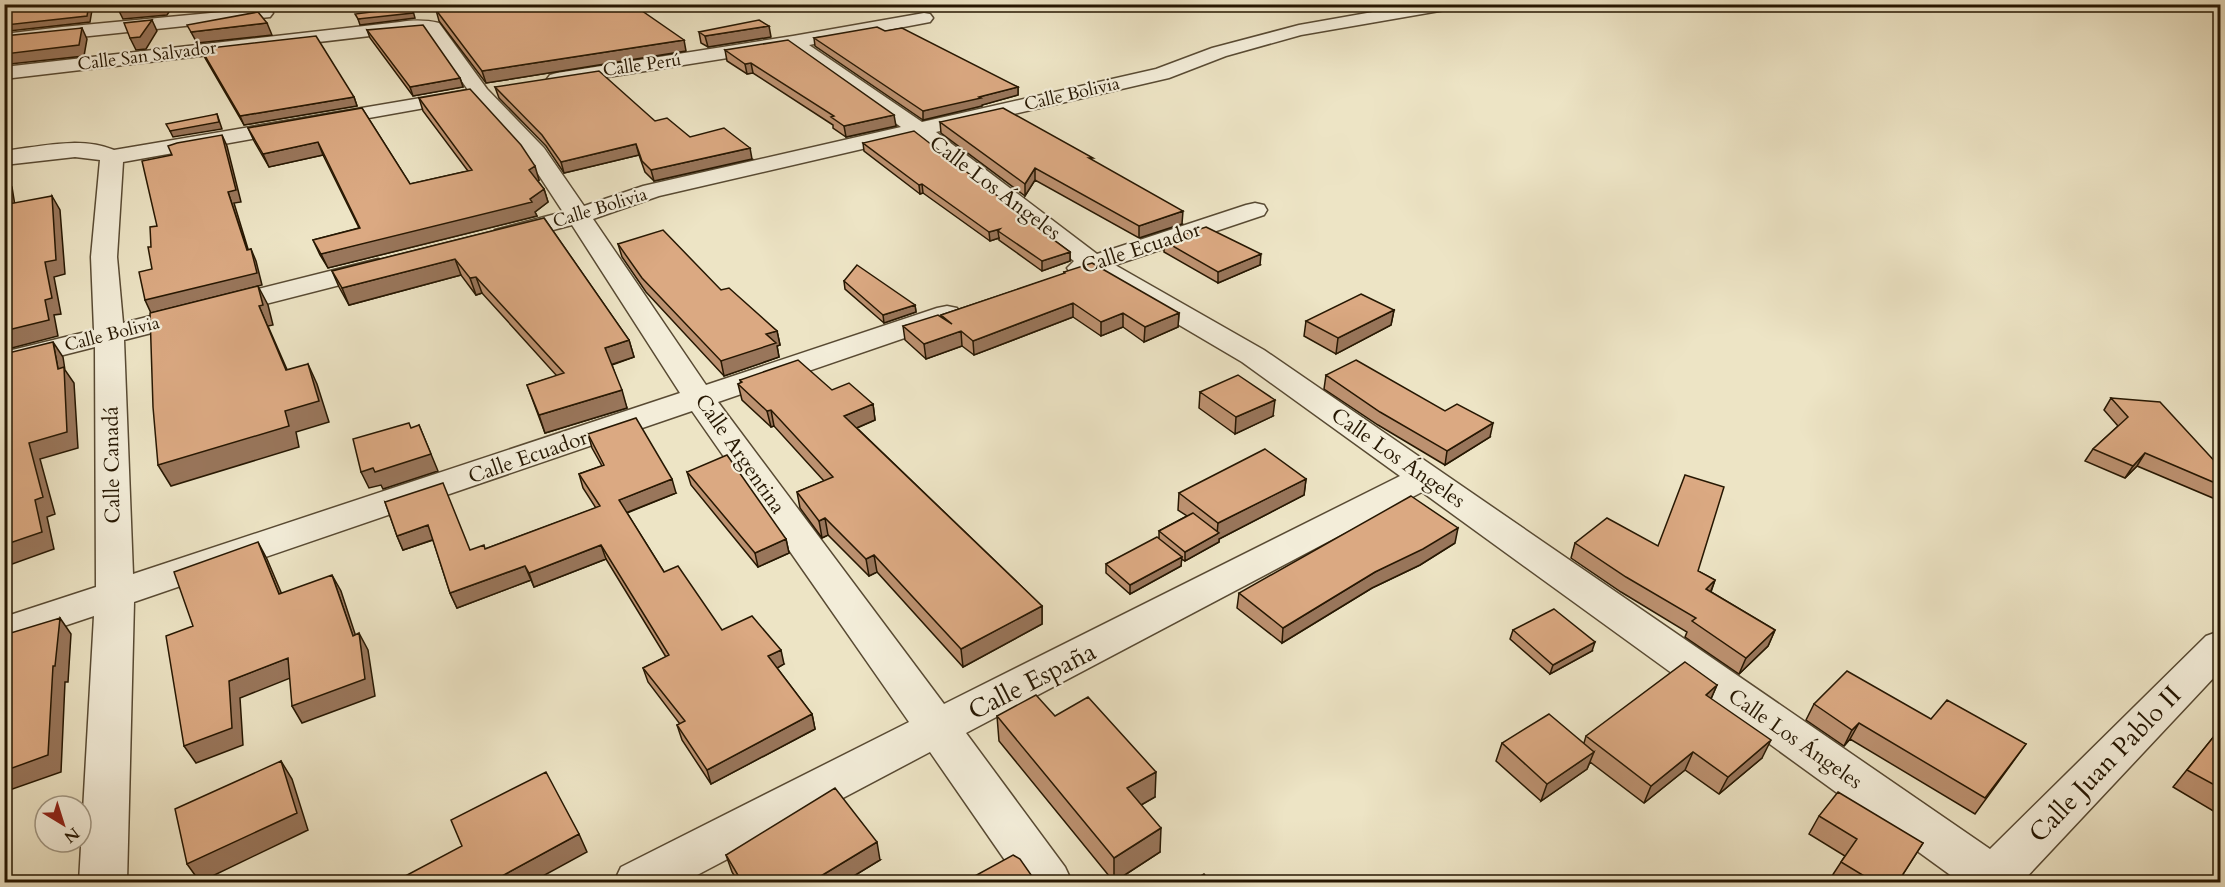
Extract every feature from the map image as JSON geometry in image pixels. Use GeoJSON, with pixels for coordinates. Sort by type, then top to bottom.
{"type":"FeatureCollection","features":[{"type":"Feature","properties":{"kind":"street","name":"Calle Bolivia"},"geometry":{"type":"LineString","coordinates":[[487,240],[579,216],[651,191],[1162,74],[1219,52],[1299,30],[1451,4]]}},
{"type":"Feature","properties":{"kind":"street"},"geometry":{"type":"LineString","coordinates":[[4,40],[62,32],[264,13]]}},
{"type":"Feature","properties":{"kind":"street","name":"Calle Perú"},"geometry":{"type":"LineString","coordinates":[[535,83],[793,42],[924,18]]}},
{"type":"Feature","properties":{"kind":"street","name":"Calle San Salvador"},"geometry":{"type":"LineString","coordinates":[[4,73],[399,27],[421,25],[432,27]]}},
{"type":"Feature","properties":{"kind":"street","name":"Calle Argentina"},"geometry":{"type":"LineString","coordinates":[[432,27],[491,91],[536,153],[700,399],[1048,882]]}},
{"type":"Feature","properties":{"kind":"street","name":"Calle Los Ángeles"},"geometry":{"type":"LineString","coordinates":[[793,42],[918,129],[1094,264],[1253,356],[1993,881]]}},
{"type":"Feature","properties":{"kind":"street"},"geometry":{"type":"LineString","coordinates":[[4,158],[86,149],[104,152],[112,158],[491,91]]}},
{"type":"Feature","properties":{"kind":"street","name":"Calle Canadá"},"geometry":{"type":"LineString","coordinates":[[103,882],[115,596],[109,335],[104,257],[112,158]]}},
{"type":"Feature","properties":{"kind":"street","name":"Calle Ecuador"},"geometry":{"type":"LineString","coordinates":[[1049,279],[1255,210]]}},
{"type":"Feature","properties":{"kind":"street","name":"Calle Bolivia"},"geometry":{"type":"LineString","coordinates":[[4,361],[395,263]]}},
{"type":"Feature","properties":{"kind":"street","name":"Calle Ecuador"},"geometry":{"type":"LineString","coordinates":[[4,632],[970,306]]}},
{"type":"Feature","properties":{"kind":"street","name":"Calle España"},"geometry":{"type":"LineString","coordinates":[[638,882],[1425,477]]}},
{"type":"Feature","properties":{"kind":"street","name":"Calle Juan Pablo II"},"geometry":{"type":"LineString","coordinates":[[1993,881],[2220,646]]}},
{"type":"Feature","properties":{"kind":"building"},"geometry":{"type":"Polygon","coordinates":[[[5,4],[89,4],[87,16],[6,25],[5,4]]]}},
{"type":"Feature","properties":{"kind":"building"},"geometry":{"type":"Polygon","coordinates":[[[116,4],[163,4],[118,9],[116,4]]]}},
{"type":"Feature","properties":{"kind":"building"},"geometry":{"type":"Polygon","coordinates":[[[479,4],[482,8],[499,4],[632,4],[684,40],[482,71],[436,10],[479,4]]]}},
{"type":"Feature","properties":{"kind":"building"},"geometry":{"type":"Polygon","coordinates":[[[412,7],[413,13],[358,19],[355,14],[412,7]]]}},
{"type":"Feature","properties":{"kind":"building"},"geometry":{"type":"Polygon","coordinates":[[[258,12],[267,23],[191,32],[187,25],[258,12]]]}},
{"type":"Feature","properties":{"kind":"building"},"geometry":{"type":"Polygon","coordinates":[[[152,20],[140,37],[130,38],[124,23],[152,20]]]}},
{"type":"Feature","properties":{"kind":"building"},"geometry":{"type":"Polygon","coordinates":[[[759,20],[769,26],[705,36],[699,32],[759,20]]]}},
{"type":"Feature","properties":{"kind":"building"},"geometry":{"type":"Polygon","coordinates":[[[423,25],[460,78],[410,87],[367,30],[423,25]]]}},
{"type":"Feature","properties":{"kind":"building"},"geometry":{"type":"Polygon","coordinates":[[[877,27],[885,31],[902,28],[1018,87],[923,111],[814,38],[877,27]]]}},
{"type":"Feature","properties":{"kind":"building"},"geometry":{"type":"Polygon","coordinates":[[[82,28],[79,45],[5,54],[4,36],[82,28]]]}},
{"type":"Feature","properties":{"kind":"building"},"geometry":{"type":"Polygon","coordinates":[[[316,36],[354,97],[240,116],[201,49],[316,36]]]}},
{"type":"Feature","properties":{"kind":"building"},"geometry":{"type":"Polygon","coordinates":[[[788,40],[894,115],[844,126],[831,117],[834,116],[751,63],[745,64],[725,50],[788,40]]]}},
{"type":"Feature","properties":{"kind":"building"},"geometry":{"type":"Polygon","coordinates":[[[599,71],[655,121],[667,118],[690,137],[724,128],[750,148],[651,170],[642,161],[636,144],[561,162],[542,135],[495,87],[599,71]]]}},
{"type":"Feature","properties":{"kind":"building"},"geometry":{"type":"Polygon","coordinates":[[[470,89],[521,145],[535,166],[529,170],[544,189],[530,199],[532,202],[321,254],[313,240],[360,228],[318,142],[263,154],[248,128],[362,108],[410,184],[472,170],[419,98],[470,89]]]}},
{"type":"Feature","properties":{"kind":"building"},"geometry":{"type":"Polygon","coordinates":[[[1003,108],[1183,211],[1139,226],[1035,168],[1025,184],[940,122],[1003,108]]]}},
{"type":"Feature","properties":{"kind":"building"},"geometry":{"type":"Polygon","coordinates":[[[217,114],[219,122],[170,131],[166,124],[217,114]]]}},
{"type":"Feature","properties":{"kind":"building"},"geometry":{"type":"Polygon","coordinates":[[[914,131],[1070,252],[1042,261],[998,231],[1000,229],[989,232],[922,184],[919,185],[863,143],[914,131]]]}},
{"type":"Feature","properties":{"kind":"building"},"geometry":{"type":"Polygon","coordinates":[[[222,135],[236,190],[228,192],[247,250],[251,249],[257,273],[145,300],[139,272],[152,269],[148,247],[151,247],[150,227],[157,226],[142,161],[172,155],[168,146],[177,143],[222,135]]]}},
{"type":"Feature","properties":{"kind":"building"},"geometry":{"type":"Polygon","coordinates":[[[4,179],[9,204],[52,196],[56,260],[45,262],[52,298],[45,300],[49,320],[4,331],[4,179]]]}},
{"type":"Feature","properties":{"kind":"building"},"geometry":{"type":"Polygon","coordinates":[[[544,218],[629,340],[605,348],[622,390],[539,415],[527,385],[564,373],[476,277],[470,278],[455,259],[342,288],[332,271],[544,218]]]}},
{"type":"Feature","properties":{"kind":"building"},"geometry":{"type":"Polygon","coordinates":[[[1206,227],[1261,254],[1218,272],[1164,241],[1206,227]]]}},
{"type":"Feature","properties":{"kind":"building"},"geometry":{"type":"Polygon","coordinates":[[[663,230],[721,290],[729,288],[777,331],[766,334],[776,343],[721,361],[642,278],[618,244],[663,230]]]}},
{"type":"Feature","properties":{"kind":"building"},"geometry":{"type":"Polygon","coordinates":[[[1092,263],[1179,313],[1145,327],[1123,313],[1101,322],[1073,303],[973,341],[961,331],[924,344],[903,326],[938,315],[952,324],[941,315],[1092,263]]]}},
{"type":"Feature","properties":{"kind":"building"},"geometry":{"type":"Polygon","coordinates":[[[857,265],[915,305],[883,315],[844,281],[857,265]]]}},
{"type":"Feature","properties":{"kind":"building"},"geometry":{"type":"Polygon","coordinates":[[[258,286],[263,305],[259,306],[286,370],[308,364],[319,401],[285,411],[289,426],[158,465],[153,407],[150,313],[258,286]]]}},
{"type":"Feature","properties":{"kind":"building"},"geometry":{"type":"Polygon","coordinates":[[[1361,294],[1394,310],[1338,338],[1306,321],[1361,294]]]}},
{"type":"Feature","properties":{"kind":"building"},"geometry":{"type":"Polygon","coordinates":[[[53,342],[58,369],[64,367],[67,432],[29,443],[43,497],[35,500],[42,532],[4,545],[4,354],[53,342]]]}},
{"type":"Feature","properties":{"kind":"building"},"geometry":{"type":"Polygon","coordinates":[[[798,360],[832,390],[849,383],[873,404],[844,416],[1042,606],[961,649],[874,555],[866,559],[825,518],[819,521],[797,492],[833,477],[771,410],[767,411],[738,384],[742,382],[740,380],[798,360]]]}},
{"type":"Feature","properties":{"kind":"building"},"geometry":{"type":"Polygon","coordinates":[[[1356,360],[1445,411],[1457,404],[1493,423],[1447,451],[1380,412],[1326,375],[1356,360]]]}},
{"type":"Feature","properties":{"kind":"building"},"geometry":{"type":"Polygon","coordinates":[[[1238,375],[1275,400],[1236,417],[1200,392],[1238,375]]]}},
{"type":"Feature","properties":{"kind":"building"},"geometry":{"type":"Polygon","coordinates":[[[2111,398],[2160,402],[2220,467],[2220,485],[2145,453],[2133,466],[2093,449],[2128,417],[2111,398]]]}},
{"type":"Feature","properties":{"kind":"building"},"geometry":{"type":"Polygon","coordinates":[[[636,418],[672,479],[619,500],[664,572],[678,566],[722,630],[752,616],[781,650],[768,656],[812,714],[707,770],[677,725],[685,721],[643,668],[669,655],[601,545],[529,573],[525,566],[450,593],[428,525],[397,536],[385,502],[443,483],[470,550],[484,545],[485,549],[600,506],[579,474],[604,465],[588,434],[636,418]]]}},
{"type":"Feature","properties":{"kind":"building"},"geometry":{"type":"Polygon","coordinates":[[[409,423],[411,428],[419,425],[431,454],[375,472],[373,468],[361,472],[353,439],[409,423]]]}},
{"type":"Feature","properties":{"kind":"building"},"geometry":{"type":"Polygon","coordinates":[[[1265,449],[1306,479],[1218,523],[1179,493],[1265,449]]]}},
{"type":"Feature","properties":{"kind":"building"},"geometry":{"type":"Polygon","coordinates":[[[727,455],[786,539],[755,553],[687,472],[727,455]]]}},
{"type":"Feature","properties":{"kind":"building"},"geometry":{"type":"Polygon","coordinates":[[[1685,475],[1724,487],[1698,571],[1715,580],[1706,589],[1775,630],[1746,658],[1692,621],[1696,618],[1626,577],[1575,543],[1607,518],[1658,546],[1685,475]]]}},
{"type":"Feature","properties":{"kind":"building"},"geometry":{"type":"Polygon","coordinates":[[[1411,496],[1458,528],[1423,549],[1375,572],[1283,628],[1239,593],[1411,496]]]}},
{"type":"Feature","properties":{"kind":"building"},"geometry":{"type":"Polygon","coordinates":[[[1193,513],[1219,533],[1185,552],[1159,531],[1193,513]]]}},
{"type":"Feature","properties":{"kind":"building"},"geometry":{"type":"Polygon","coordinates":[[[1157,537],[1182,557],[1130,585],[1106,564],[1157,537]]]}},
{"type":"Feature","properties":{"kind":"building"},"geometry":{"type":"Polygon","coordinates":[[[258,542],[279,594],[332,575],[353,636],[359,633],[365,679],[292,706],[288,658],[229,681],[232,728],[184,746],[166,636],[193,626],[174,572],[258,542]]]}},
{"type":"Feature","properties":{"kind":"building"},"geometry":{"type":"Polygon","coordinates":[[[1554,609],[1595,642],[1553,665],[1513,630],[1554,609]]]}},
{"type":"Feature","properties":{"kind":"building"},"geometry":{"type":"Polygon","coordinates":[[[60,618],[55,666],[53,666],[48,755],[4,771],[4,635],[60,618]]]}},
{"type":"Feature","properties":{"kind":"building"},"geometry":{"type":"Polygon","coordinates":[[[1685,662],[1717,685],[1706,695],[1771,740],[1728,777],[1693,752],[1651,786],[1586,736],[1685,662]]]}},
{"type":"Feature","properties":{"kind":"building"},"geometry":{"type":"Polygon","coordinates":[[[1847,671],[1931,719],[1947,700],[2026,744],[1985,798],[1859,723],[1852,730],[1814,704],[1847,671]]]}},
{"type":"Feature","properties":{"kind":"building"},"geometry":{"type":"Polygon","coordinates":[[[1036,695],[1055,716],[1088,697],[1156,772],[1127,788],[1161,828],[1114,858],[997,716],[1036,695]]]}},
{"type":"Feature","properties":{"kind":"building"},"geometry":{"type":"Polygon","coordinates":[[[1549,714],[1594,752],[1547,784],[1502,743],[1549,714]]]}},
{"type":"Feature","properties":{"kind":"building"},"geometry":{"type":"Polygon","coordinates":[[[2220,731],[2220,788],[2187,770],[2220,731]]]}},
{"type":"Feature","properties":{"kind":"building"},"geometry":{"type":"Polygon","coordinates":[[[281,761],[297,813],[187,864],[175,809],[281,761]]]}},
{"type":"Feature","properties":{"kind":"building"},"geometry":{"type":"Polygon","coordinates":[[[546,772],[579,834],[491,882],[394,882],[462,846],[451,820],[546,772]]]}},
{"type":"Feature","properties":{"kind":"building"},"geometry":{"type":"Polygon","coordinates":[[[835,788],[877,842],[811,882],[742,882],[726,855],[835,788]]]}},
{"type":"Feature","properties":{"kind":"building"},"geometry":{"type":"Polygon","coordinates":[[[1838,792],[1923,843],[1898,882],[1874,882],[1841,862],[1857,839],[1819,816],[1838,792]]]}},
{"type":"Feature","properties":{"kind":"building"},"geometry":{"type":"Polygon","coordinates":[[[1013,855],[1020,859],[1036,882],[964,882],[1013,855]]]}},
{"type":"Feature","properties":{"kind":"building"},"geometry":{"type":"Polygon","coordinates":[[[1204,874],[1211,882],[1191,882],[1204,874]]]}}]}
